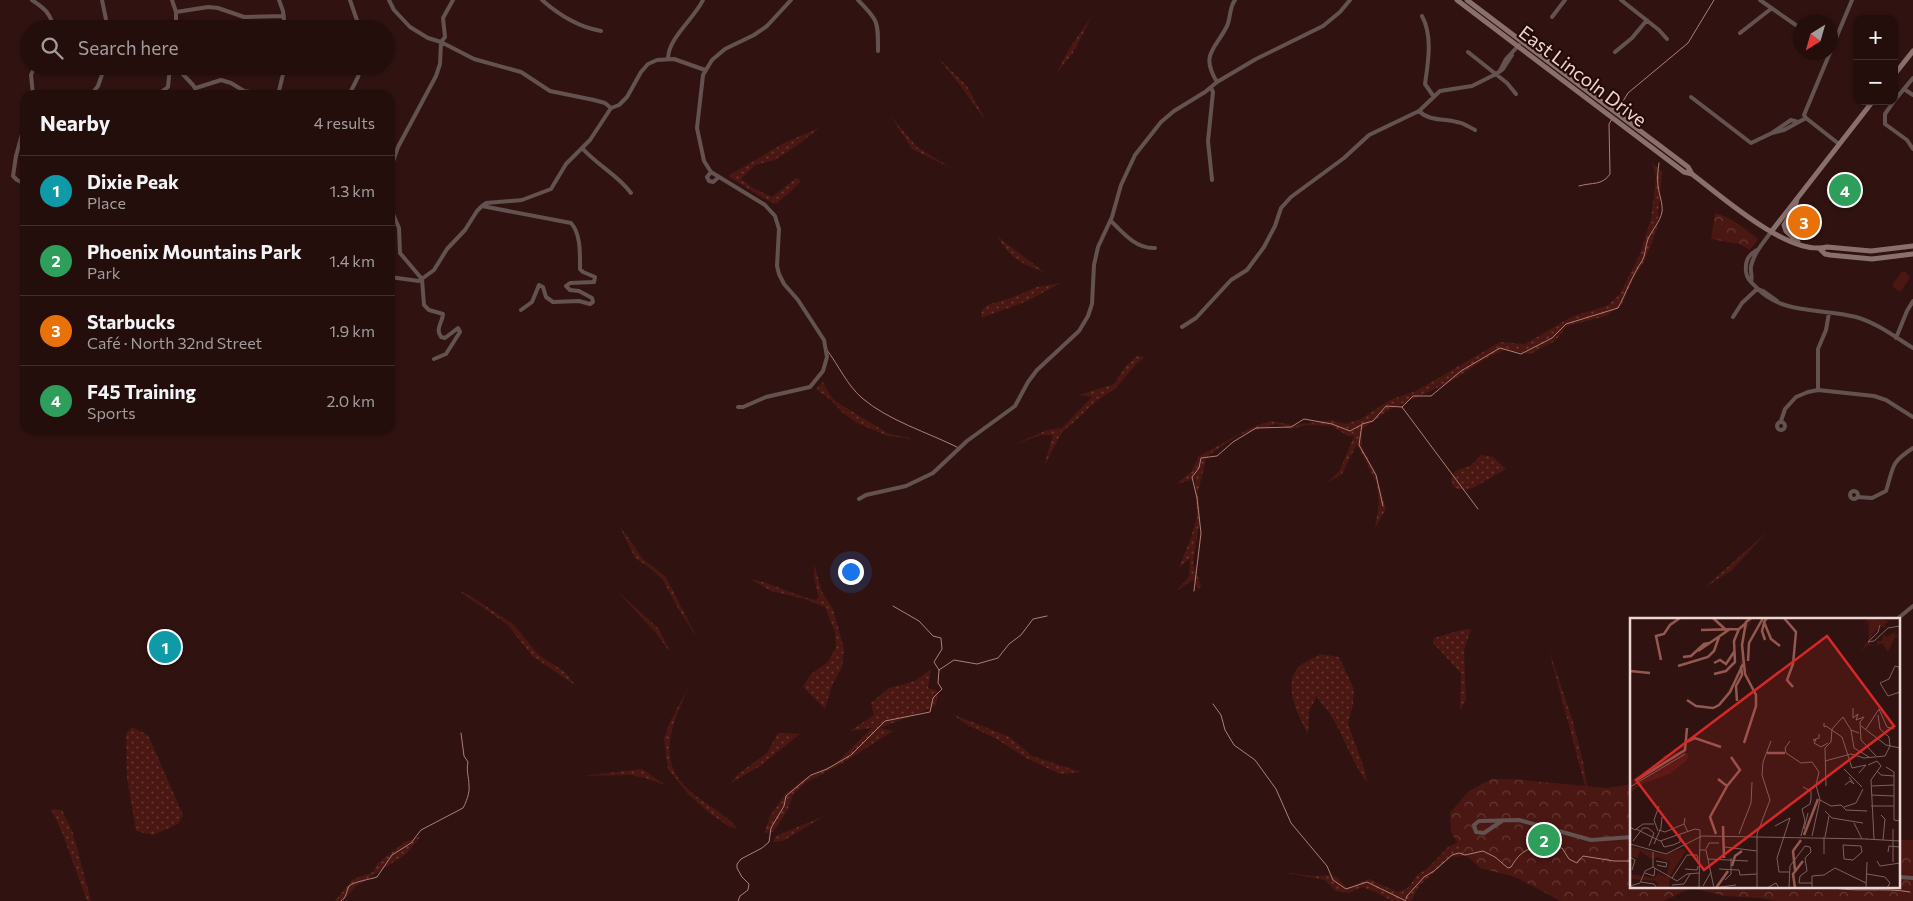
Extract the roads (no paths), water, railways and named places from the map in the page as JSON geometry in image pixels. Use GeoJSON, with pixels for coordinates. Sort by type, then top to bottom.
{"type":"FeatureCollection","features":[{"type":"Feature","properties":{"kind":"main road","name":"East Lincoln Drive"},"geometry":{"type":"LineString","coordinates":[[1457,0],[1688,167],[1692,174],[1771,232],[1800,244],[1820,249],[1830,255],[1872,259],[1913,254]]}},
{"type":"Feature","properties":{"kind":"main road","name":"East Lincoln Drive"},"geometry":{"type":"LineString","coordinates":[[1467,0],[1520,44]]}},
{"type":"Feature","properties":{"kind":"main road"},"geometry":{"type":"LineString","coordinates":[[1898,70],[1913,51]]}},
{"type":"Feature","properties":{"kind":"main road"},"geometry":{"type":"LineString","coordinates":[[1771,232],[1870,105]]}},
{"type":"Feature","properties":{"kind":"main road"},"geometry":{"type":"LineString","coordinates":[[1797,197],[1795,208],[1784,225],[1786,231],[1800,244]]}},
{"type":"Feature","properties":{"kind":"main road","name":"East Lincoln Drive"},"geometry":{"type":"LineString","coordinates":[[1820,249],[1827,247],[1871,251],[1913,246]]}},
{"type":"Feature","properties":{"kind":"street"},"geometry":{"type":"LineString","coordinates":[[32,0],[47,11],[52,20]]}},
{"type":"Feature","properties":{"kind":"street"},"geometry":{"type":"LineString","coordinates":[[102,0],[106,20]]}},
{"type":"Feature","properties":{"kind":"street"},"geometry":{"type":"LineString","coordinates":[[172,0],[176,12],[176,20]]}},
{"type":"Feature","properties":{"kind":"street"},"geometry":{"type":"LineString","coordinates":[[279,0],[284,20]]}},
{"type":"Feature","properties":{"kind":"street"},"geometry":{"type":"LineString","coordinates":[[350,0],[357,20]]}},
{"type":"Feature","properties":{"kind":"street"},"geometry":{"type":"LineString","coordinates":[[389,0],[394,10],[410,27],[428,38],[442,42],[474,59],[521,72],[550,92],[594,100],[605,103],[611,108]]}},
{"type":"Feature","properties":{"kind":"street"},"geometry":{"type":"LineString","coordinates":[[395,156],[436,76],[440,64],[442,42],[445,37],[444,18],[453,0]]}},
{"type":"Feature","properties":{"kind":"street"},"geometry":{"type":"LineString","coordinates":[[542,0],[564,18],[592,29],[601,30]]}},
{"type":"Feature","properties":{"kind":"street"},"geometry":{"type":"LineString","coordinates":[[668,58],[676,37],[695,15],[703,0]]}},
{"type":"Feature","properties":{"kind":"street"},"geometry":{"type":"LineString","coordinates":[[738,407],[743,408],[766,397],[810,387],[820,376],[826,365],[827,350],[824,340],[798,300],[784,284],[779,274],[777,266],[779,229],[775,216],[765,205],[711,172],[706,166],[697,128],[700,93],[705,70],[712,60],[720,52],[767,26],[791,0]]}},
{"type":"Feature","properties":{"kind":"street"},"geometry":{"type":"LineString","coordinates":[[858,0],[876,20],[878,52]]}},
{"type":"Feature","properties":{"kind":"street"},"geometry":{"type":"LineString","coordinates":[[1217,82],[1209,59],[1226,27],[1235,0]]}},
{"type":"Feature","properties":{"kind":"street"},"geometry":{"type":"LineString","coordinates":[[859,499],[866,494],[894,490],[921,480],[943,464],[967,441],[1015,406],[1028,382],[1038,370],[1074,337],[1085,322],[1092,304],[1093,272],[1096,256],[1111,221],[1124,179],[1140,147],[1165,118],[1256,58],[1323,26],[1340,12],[1350,0]]}},
{"type":"Feature","properties":{"kind":"street"},"geometry":{"type":"LineString","coordinates":[[1552,17],[1564,0]]}},
{"type":"Feature","properties":{"kind":"street"},"geometry":{"type":"LineString","coordinates":[[1620,0],[1647,20],[1667,39]]}},
{"type":"Feature","properties":{"kind":"street"},"geometry":{"type":"LineString","coordinates":[[1760,0],[1793,23]]}},
{"type":"Feature","properties":{"kind":"street"},"geometry":{"type":"LineString","coordinates":[[1838,32],[1852,0]]}},
{"type":"Feature","properties":{"kind":"street"},"geometry":{"type":"LineString","coordinates":[[176,12],[208,7],[218,8],[244,17],[284,16]]}},
{"type":"Feature","properties":{"kind":"street"},"geometry":{"type":"LineString","coordinates":[[1740,33],[1772,8]]}},
{"type":"Feature","properties":{"kind":"street"},"geometry":{"type":"LineString","coordinates":[[1422,16],[1426,23],[1429,55],[1429,66],[1425,84],[1434,97]]}},
{"type":"Feature","properties":{"kind":"street"},"geometry":{"type":"LineString","coordinates":[[1615,52],[1632,38],[1647,20]]}},
{"type":"Feature","properties":{"kind":"street"},"geometry":{"type":"LineString","coordinates":[[1182,327],[1196,318],[1231,280],[1247,270],[1264,248],[1282,208],[1291,197],[1344,158],[1369,135],[1419,111],[1444,90],[1472,86],[1496,74],[1520,44]]}},
{"type":"Feature","properties":{"kind":"street"},"geometry":{"type":"LineString","coordinates":[[1468,52],[1507,83],[1516,94]]}},
{"type":"Feature","properties":{"kind":"street"},"geometry":{"type":"LineString","coordinates":[[395,278],[414,281],[422,279],[434,270],[447,249],[465,230],[477,211],[486,203],[522,200],[548,191],[556,182],[566,164],[592,138],[611,108],[620,105],[626,99],[641,72],[648,64],[668,58],[674,61],[690,63],[705,70]]}},
{"type":"Feature","properties":{"kind":"street"},"geometry":{"type":"LineString","coordinates":[[1826,60],[1805,112],[1806,118],[1839,144]]}},
{"type":"Feature","properties":{"kind":"street"},"geometry":{"type":"LineString","coordinates":[[31,75],[32,90]]}},
{"type":"Feature","properties":{"kind":"street"},"geometry":{"type":"LineString","coordinates":[[95,90],[102,75]]}},
{"type":"Feature","properties":{"kind":"street"},"geometry":{"type":"LineString","coordinates":[[164,90],[168,87],[169,75]]}},
{"type":"Feature","properties":{"kind":"street"},"geometry":{"type":"LineString","coordinates":[[184,75],[196,88],[221,80],[231,83],[242,90]]}},
{"type":"Feature","properties":{"kind":"street"},"geometry":{"type":"LineString","coordinates":[[279,90],[283,75]]}},
{"type":"Feature","properties":{"kind":"street"},"geometry":{"type":"LineString","coordinates":[[352,90],[358,75]]}},
{"type":"Feature","properties":{"kind":"street"},"geometry":{"type":"LineString","coordinates":[[1898,96],[1913,78]]}},
{"type":"Feature","properties":{"kind":"street"},"geometry":{"type":"LineString","coordinates":[[1211,88],[1213,92],[1208,141],[1212,180]]}},
{"type":"Feature","properties":{"kind":"street"},"geometry":{"type":"LineString","coordinates":[[1904,89],[1913,95]]}},
{"type":"Feature","properties":{"kind":"street"},"geometry":{"type":"LineString","coordinates":[[1690,97],[1751,143],[1772,133],[1792,120],[1798,122],[1806,118]]}},
{"type":"Feature","properties":{"kind":"street"},"geometry":{"type":"LineString","coordinates":[[1891,105],[1885,114],[1885,124],[1907,140],[1913,149]]}},
{"type":"Feature","properties":{"kind":"street"},"geometry":{"type":"LineString","coordinates":[[1419,111],[1424,116],[1454,121],[1475,130]]}},
{"type":"Feature","properties":{"kind":"street"},"geometry":{"type":"LineString","coordinates":[[20,141],[13,176],[20,182]]}},
{"type":"Feature","properties":{"kind":"street"},"geometry":{"type":"LineString","coordinates":[[582,148],[600,166],[622,181],[631,193]]}},
{"type":"Feature","properties":{"kind":"street"},"geometry":{"type":"LineString","coordinates":[[711,172],[707,177],[708,181],[713,182],[719,178]]}},
{"type":"Feature","properties":{"kind":"street"},"geometry":{"type":"LineString","coordinates":[[482,206],[571,222],[576,230],[580,254],[580,269],[595,277],[594,282],[570,283],[566,286],[570,290],[579,291],[592,298],[590,304],[579,301],[553,302],[546,297],[543,287],[539,285],[532,302],[521,310]]}},
{"type":"Feature","properties":{"kind":"street"},"geometry":{"type":"LineString","coordinates":[[395,219],[399,228],[400,253],[422,279],[424,305],[429,310],[443,314],[438,329],[441,337],[445,338],[458,328],[460,332],[446,354],[434,360]]}},
{"type":"Feature","properties":{"kind":"street"},"geometry":{"type":"LineString","coordinates":[[1111,221],[1130,239],[1150,248],[1155,248]]}},
{"type":"Feature","properties":{"kind":"street"},"geometry":{"type":"LineString","coordinates":[[1771,232],[1757,250],[1748,272],[1752,278],[1751,282],[1758,289],[1790,307],[1855,317],[1868,322],[1913,348]]}},
{"type":"Feature","properties":{"kind":"street"},"geometry":{"type":"LineString","coordinates":[[1733,317],[1742,303],[1758,289]]}},
{"type":"Feature","properties":{"kind":"street"},"geometry":{"type":"LineString","coordinates":[[1896,338],[1913,301]]}},
{"type":"Feature","properties":{"kind":"street"},"geometry":{"type":"LineString","coordinates":[[1818,390],[1818,349],[1826,330],[1829,313]]}},
{"type":"Feature","properties":{"kind":"street"},"geometry":{"type":"LineString","coordinates":[[1781,421],[1789,403],[1802,394],[1818,390],[1874,396],[1886,400],[1913,417]]}},
{"type":"Feature","properties":{"kind":"street"},"geometry":{"type":"LineString","coordinates":[[1858,497],[1872,498],[1886,490],[1894,463],[1902,454],[1913,448]]}},
{"type":"Feature","properties":{"kind":"street"},"geometry":{"type":"LineString","coordinates":[[1898,618],[1913,606]]}},
{"type":"Feature","properties":{"kind":"street"},"geometry":{"type":"LineString","coordinates":[[1502,821],[1484,834],[1476,832],[1474,828],[1474,825],[1479,822],[1519,820],[1591,840],[1630,837]]}},
{"type":"Feature","properties":{"kind":"street"},"geometry":{"type":"LineString","coordinates":[[1900,877],[1913,878]]}},
{"type":"Feature","properties":{"kind":"waterway"},"geometry":{"type":"LineString","coordinates":[[1617,111],[1628,93],[1688,43],[1714,0]]}},
{"type":"Feature","properties":{"kind":"waterway"},"geometry":{"type":"LineString","coordinates":[[1622,105],[1636,121]]}},
{"type":"Feature","properties":{"kind":"waterway"},"geometry":{"type":"LineString","coordinates":[[1579,186],[1600,182],[1610,174],[1609,124],[1612,119]]}},
{"type":"Feature","properties":{"kind":"waterway"},"geometry":{"type":"LineString","coordinates":[[1383,506],[1376,475],[1359,445],[1362,424],[1373,421],[1386,406],[1402,407],[1413,396],[1431,396],[1461,371],[1500,348],[1521,354],[1552,338],[1566,324],[1618,308],[1643,259],[1648,239],[1661,216],[1662,205],[1658,189],[1659,163]]}},
{"type":"Feature","properties":{"kind":"waterway"},"geometry":{"type":"LineString","coordinates":[[827,350],[852,387],[862,398],[896,420],[959,448]]}},
{"type":"Feature","properties":{"kind":"waterway"},"geometry":{"type":"LineString","coordinates":[[1402,407],[1478,509]]}},
{"type":"Feature","properties":{"kind":"waterway"},"geometry":{"type":"LineString","coordinates":[[1194,591],[1201,533],[1197,498],[1192,477],[1199,468],[1201,458],[1217,456],[1233,442],[1256,428],[1291,427],[1304,419],[1332,424],[1350,431],[1361,425]]}},
{"type":"Feature","properties":{"kind":"waterway"},"geometry":{"type":"LineString","coordinates":[[893,606],[919,621],[933,636],[941,638],[942,649],[934,662],[939,670]]}},
{"type":"Feature","properties":{"kind":"waterway"},"geometry":{"type":"LineString","coordinates":[[738,901],[740,896],[748,890],[749,884],[742,877],[737,864],[741,859],[769,842],[771,828],[784,806],[786,796],[811,775],[827,769],[851,755],[885,721],[930,712],[933,698],[942,689],[938,683],[939,670],[954,660],[977,664],[998,658],[1009,644],[1021,635],[1033,619],[1047,616]]}},
{"type":"Feature","properties":{"kind":"waterway"},"geometry":{"type":"LineString","coordinates":[[1213,704],[1221,715],[1225,730],[1234,745],[1255,760],[1276,789],[1291,823],[1327,866],[1333,880],[1346,889],[1367,882],[1406,901]]}},
{"type":"Feature","properties":{"kind":"waterway"},"geometry":{"type":"LineString","coordinates":[[341,901],[349,886],[377,877],[392,855],[411,843],[421,830],[463,808],[468,797],[469,788],[468,762],[464,756],[461,733]]}},
{"type":"Feature","properties":{"kind":"waterway"},"geometry":{"type":"LineString","coordinates":[[1406,899],[1424,877],[1452,855],[1459,853],[1465,855],[1483,851],[1495,857],[1508,868],[1511,867],[1521,854],[1532,848],[1539,847],[1562,848],[1569,859],[1577,863],[1583,856],[1614,861],[1630,861]]}},
{"type":"Feature","properties":{"kind":"waterway"},"geometry":{"type":"LineString","coordinates":[[1835,888],[1910,892]]}},
{"type":"Feature","properties":{"kind":"place","name":"F45 Training"},"geometry":{"type":"Point","coordinates":[1845,190]}},
{"type":"Feature","properties":{"kind":"place","name":"Starbucks"},"geometry":{"type":"Point","coordinates":[1804,222]}},
{"type":"Feature","properties":{"kind":"place","name":"Dixie Peak"},"geometry":{"type":"Point","coordinates":[165,647]}},
{"type":"Feature","properties":{"kind":"place","name":"Phoenix Mountains Park"},"geometry":{"type":"Point","coordinates":[1544,840]}}]}
